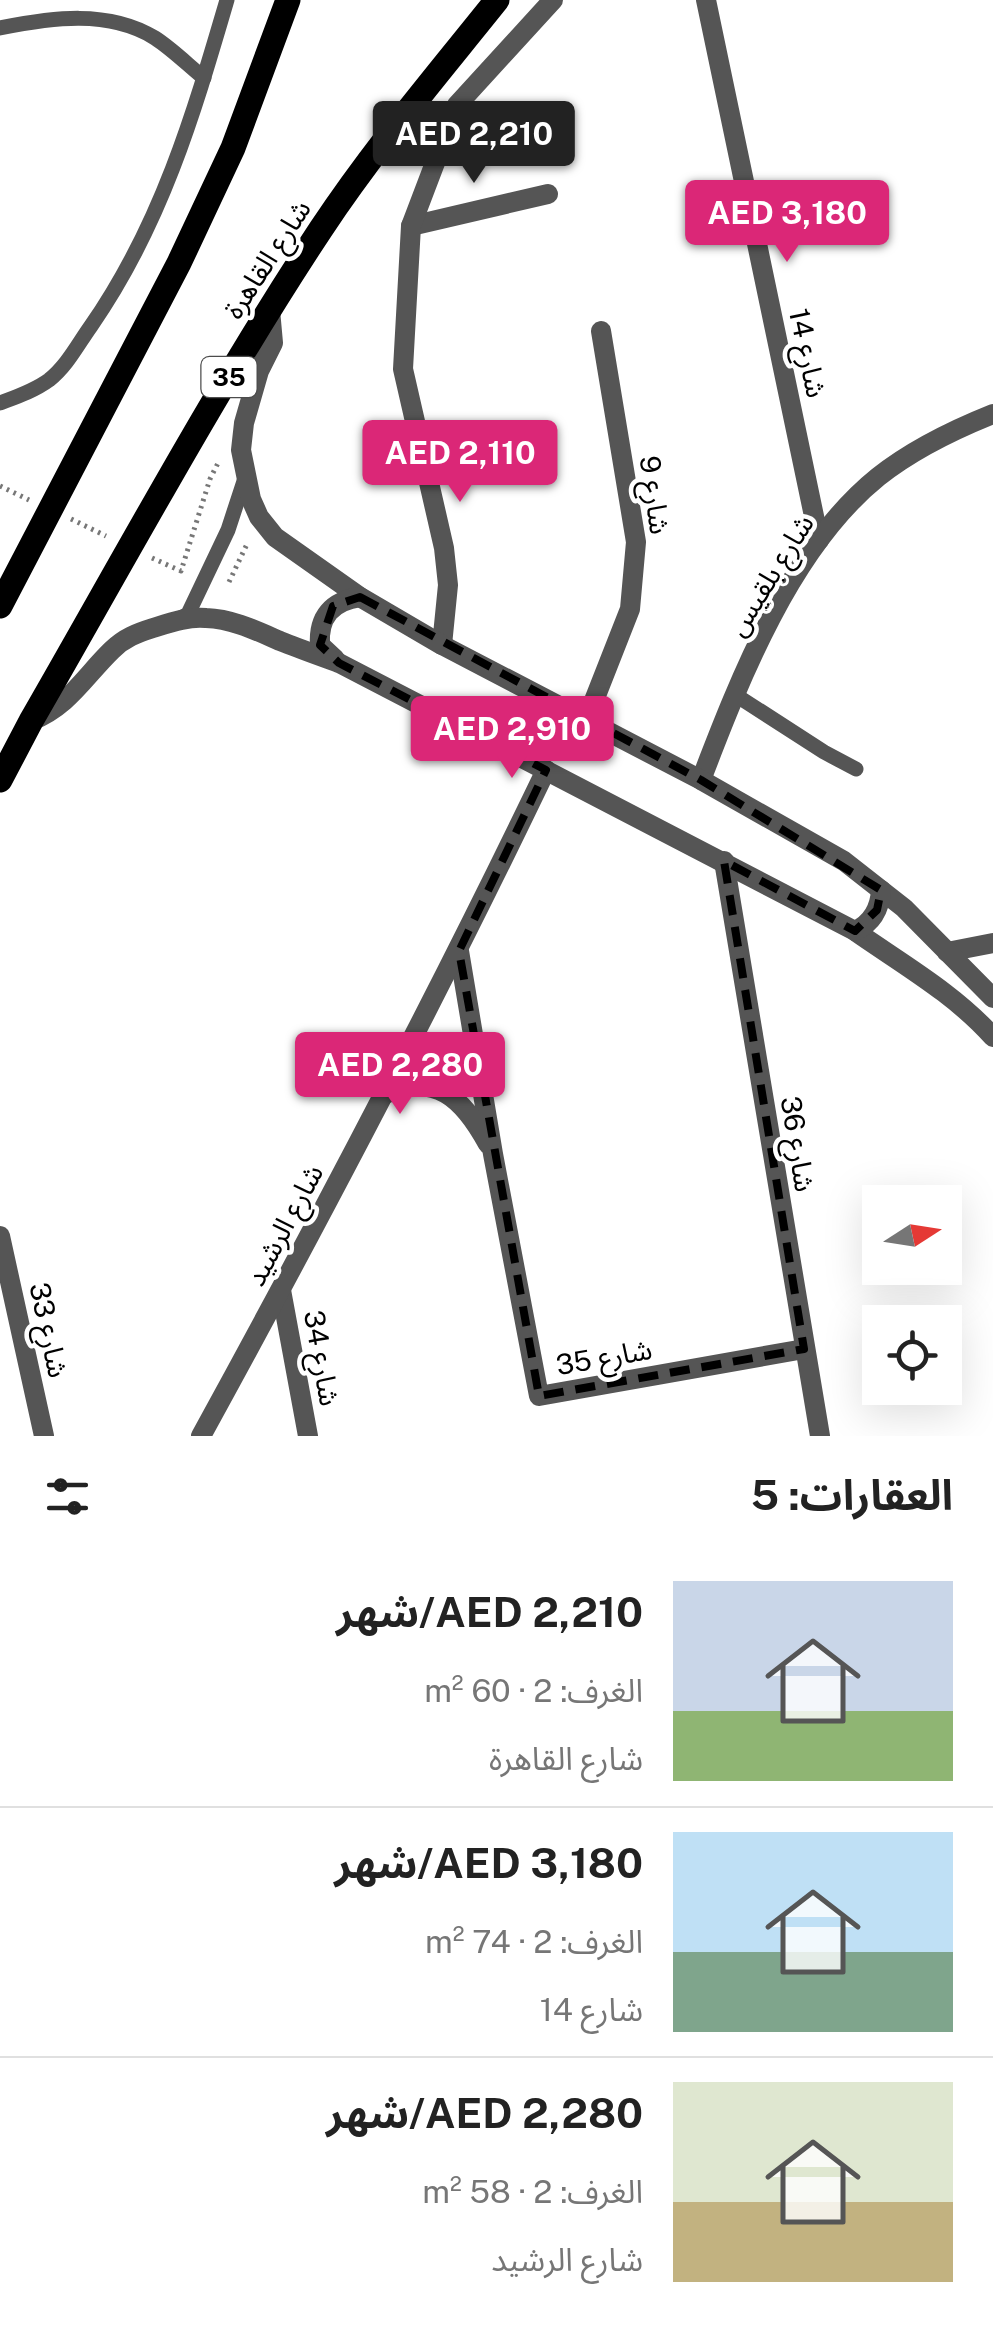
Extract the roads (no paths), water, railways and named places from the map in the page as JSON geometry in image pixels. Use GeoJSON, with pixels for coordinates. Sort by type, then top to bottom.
{"type":"FeatureCollection","features":[{"type":"Feature","properties":{"kind":"main road"},"geometry":{"type":"LineString","coordinates":[[0,606],[178,263],[233,148],[288,0]]}},
{"type":"Feature","properties":{"kind":"main road","name":"شارع القاهرة"},"geometry":{"type":"LineString","coordinates":[[0,780],[270,310],[362,169],[497,0]]}},
{"type":"Feature","properties":{"kind":"street"},"geometry":{"type":"LineString","coordinates":[[442,645],[448,584],[444,548],[403,370],[412,226],[457,105],[553,0]]}},
{"type":"Feature","properties":{"kind":"street","name":"شارع 14"},"geometry":{"type":"LineString","coordinates":[[706,0],[819,540]]}},
{"type":"Feature","properties":{"kind":"street"},"geometry":{"type":"LineString","coordinates":[[412,226],[548,194]]}},
{"type":"Feature","properties":{"kind":"street"},"geometry":{"type":"LineString","coordinates":[[270,310],[273,343],[259,371],[244,423],[242,450],[250,499],[274,537],[360,597],[442,645],[701,780],[844,861],[904,908],[993,998]]}},
{"type":"Feature","properties":{"kind":"street","name":"شارع 9"},"geometry":{"type":"LineString","coordinates":[[586,721],[630,609],[636,542],[601,330]]}},
{"type":"Feature","properties":{"kind":"street","name":"شارع بلقيس"},"geometry":{"type":"LineString","coordinates":[[701,780],[734,694],[775,612],[819,540],[877,478],[920,450],[993,414]]}},
{"type":"Feature","properties":{"kind":"street"},"geometry":{"type":"LineString","coordinates":[[339,663],[320,645],[319,631],[332,606],[360,597]]}},
{"type":"Feature","properties":{"kind":"street"},"geometry":{"type":"LineString","coordinates":[[31,721],[69,699],[122,641],[137,633],[205,617],[256,629],[339,663],[855,932],[917,973],[993,1037]]}},
{"type":"Feature","properties":{"kind":"street","name":"شارع الرشيد"},"geometry":{"type":"LineString","coordinates":[[201,1436],[459,952],[546,770]]}},
{"type":"Feature","properties":{"kind":"street","name":"شارع 36"},"geometry":{"type":"LineString","coordinates":[[724,861],[820,1436]]}},
{"type":"Feature","properties":{"kind":"street"},"geometry":{"type":"LineString","coordinates":[[855,932],[877,910],[881,890]]}},
{"type":"Feature","properties":{"kind":"street"},"geometry":{"type":"LineString","coordinates":[[947,952],[993,943]]}},
{"type":"Feature","properties":{"kind":"street","name":"شارع 35"},"geometry":{"type":"LineString","coordinates":[[459,952],[539,1396],[804,1349]]}},
{"type":"Feature","properties":{"kind":"street","name":"شارع 35"},"geometry":{"type":"LineString","coordinates":[[383,1095],[417,1084],[446,1092],[469,1116],[493,1154]]}},
{"type":"Feature","properties":{"kind":"street","name":"شارع 33"},"geometry":{"type":"LineString","coordinates":[[0,1236],[44,1436]]}},
{"type":"Feature","properties":{"kind":"street","name":"شارع 34"},"geometry":{"type":"LineString","coordinates":[[281,1290],[308,1436]]}},
{"type":"Feature","properties":{"kind":"lane"},"geometry":{"type":"LineString","coordinates":[[0,403],[38,388],[63,367],[128,268],[158,207],[189,127],[226,0]]}},
{"type":"Feature","properties":{"kind":"lane"},"geometry":{"type":"LineString","coordinates":[[0,28],[51,20],[112,20],[158,40],[204,78]]}},
{"type":"Feature","properties":{"kind":"lane"},"geometry":{"type":"LineString","coordinates":[[171,622],[188,614],[228,530],[246,474]]}},
{"type":"Feature","properties":{"kind":"lane"},"geometry":{"type":"LineString","coordinates":[[734,694],[856,770]]}}]}
